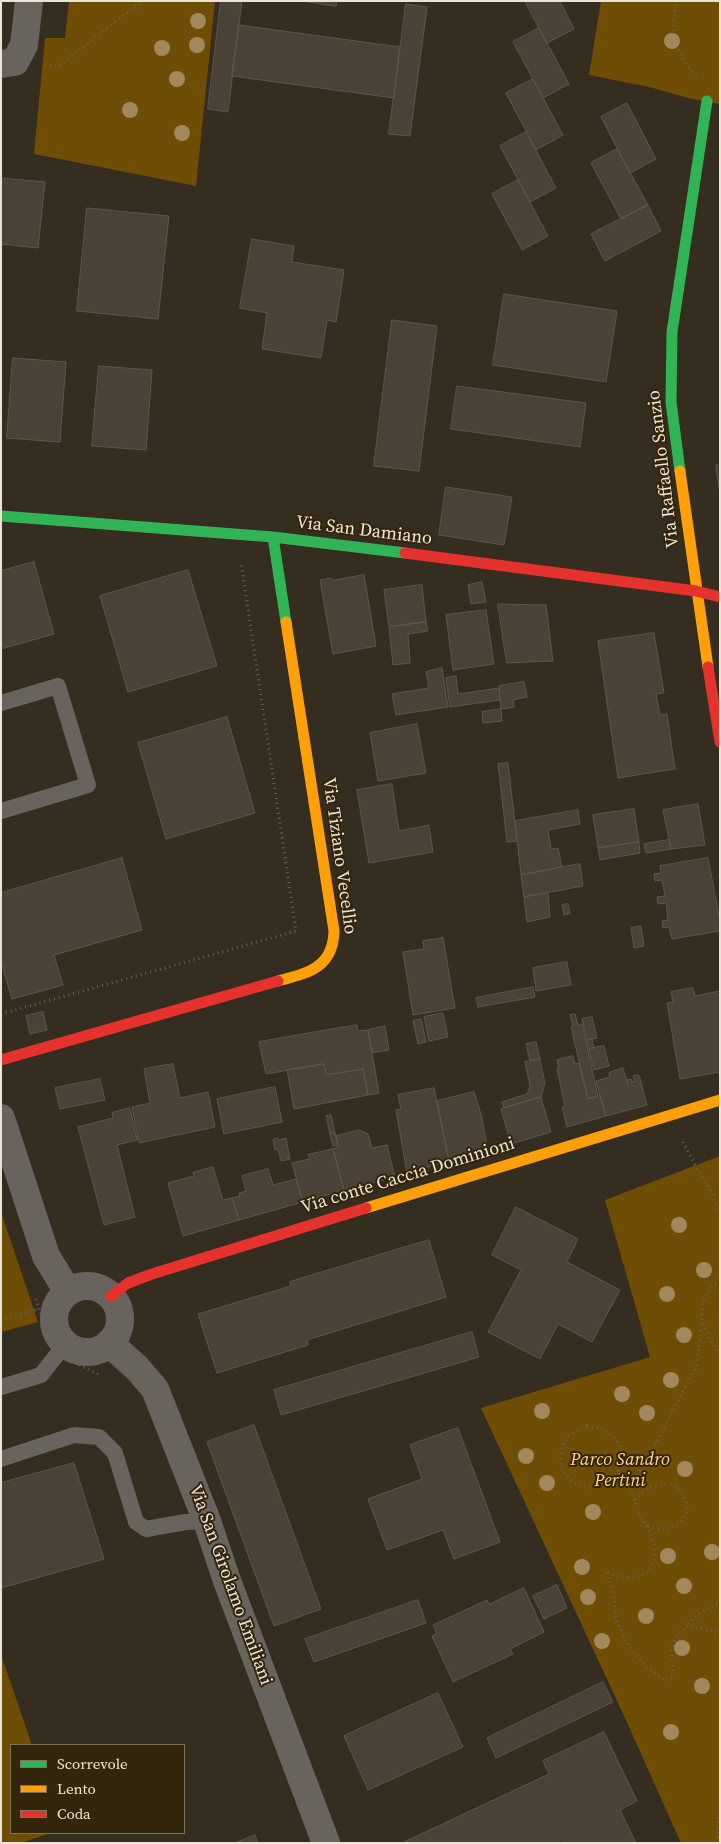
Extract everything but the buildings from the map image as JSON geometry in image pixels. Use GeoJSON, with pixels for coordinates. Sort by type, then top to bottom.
{"type":"FeatureCollection","features":[{"type":"Feature","properties":{"kind":"street"},"geometry":{"type":"LineString","coordinates":[[8,63],[24,45],[29,1]]}},
{"type":"Feature","properties":{"kind":"street","name":"Via Raffaello Sanzio"},"geometry":{"type":"LineString","coordinates":[[707,101],[672,332],[671,402],[696,591],[720,742]]}},
{"type":"Feature","properties":{"kind":"street","name":"Via San Damiano"},"geometry":{"type":"LineString","coordinates":[[1,516],[273,537],[696,591],[720,597]]}},
{"type":"Feature","properties":{"kind":"street","name":"Via Tiziano Vecellio"},"geometry":{"type":"LineString","coordinates":[[1,1060],[311,972],[330,955],[334,944],[334,931],[273,537]]}},
{"type":"Feature","properties":{"kind":"street","name":"Via conte Caccia Dominioni"},"geometry":{"type":"LineString","coordinates":[[111,1296],[128,1283],[152,1274],[669,1114],[720,1100]]}},
{"type":"Feature","properties":{"kind":"street"},"geometry":{"type":"LineString","coordinates":[[1,1118],[46,1256],[68,1292]]}},
{"type":"Feature","properties":{"kind":"street"},"geometry":{"type":"LineString","coordinates":[[83,1286],[91,1286],[111,1296],[118,1309],[120,1324],[109,1343],[96,1350],[89,1351],[64,1348],[54,1319],[58,1303],[68,1292],[83,1286]]}},
{"type":"Feature","properties":{"kind":"street","name":"Via San Girolamo Emiliani"},"geometry":{"type":"LineString","coordinates":[[109,1343],[137,1368],[155,1389],[207,1522],[226,1578],[326,1843]]}},
{"type":"Feature","properties":{"kind":"lane"},"geometry":{"type":"LineString","coordinates":[[1,702],[58,686],[88,785],[1,811]]}},
{"type":"Feature","properties":{"kind":"lane"},"geometry":{"type":"LineString","coordinates":[[1,1387],[41,1375],[64,1348]]}},
{"type":"Feature","properties":{"kind":"lane"},"geometry":{"type":"LineString","coordinates":[[1,1459],[74,1435],[99,1436],[115,1453],[136,1522],[146,1529],[186,1522],[207,1522]]}},
{"type":"Feature","properties":{"kind":"path"},"geometry":{"type":"LineString","coordinates":[[8,63],[59,66],[142,1]]}},
{"type":"Feature","properties":{"kind":"path"},"geometry":{"type":"LineString","coordinates":[[679,1],[674,29],[678,51],[691,70],[703,80]]}},
{"type":"Feature","properties":{"kind":"path"},"geometry":{"type":"LineString","coordinates":[[1,1014],[296,931],[240,558]]}},
{"type":"Feature","properties":{"kind":"path"},"geometry":{"type":"LineString","coordinates":[[669,1114],[695,1166],[708,1185],[720,1214]]}},
{"type":"Feature","properties":{"kind":"path"},"geometry":{"type":"LineString","coordinates":[[629,1488],[648,1459],[697,1365],[703,1306],[708,1290],[720,1280]]}},
{"type":"Feature","properties":{"kind":"path"},"geometry":{"type":"LineString","coordinates":[[34,1293],[48,1338],[64,1348],[71,1361],[99,1374]]}},
{"type":"Feature","properties":{"kind":"path"},"geometry":{"type":"LineString","coordinates":[[1,1320],[40,1309]]}},
{"type":"Feature","properties":{"kind":"path"},"geometry":{"type":"LineString","coordinates":[[702,1322],[707,1338],[720,1352]]}},
{"type":"Feature","properties":{"kind":"path"},"geometry":{"type":"LineString","coordinates":[[619,1473],[606,1483],[596,1487],[575,1484],[562,1470],[560,1459],[561,1449],[568,1436],[576,1430],[587,1426],[598,1426],[608,1431],[615,1438],[622,1458],[619,1473],[635,1500],[639,1516],[652,1536],[655,1555],[654,1563],[650,1570],[638,1577],[623,1577],[606,1571],[613,1590],[616,1617],[626,1643],[646,1666],[665,1681],[675,1676],[671,1651],[678,1633],[697,1615],[720,1601]]}},
{"type":"Feature","properties":{"kind":"path"},"geometry":{"type":"LineString","coordinates":[[635,1500],[654,1485],[671,1484],[680,1491],[686,1504],[686,1515],[680,1524],[656,1530],[647,1526]]}},
{"type":"Feature","properties":{"kind":"path"},"geometry":{"type":"LineString","coordinates":[[688,1625],[720,1632]]}},
{"type":"Feature","properties":{"kind":"path"},"geometry":{"type":"LineString","coordinates":[[716,1843],[720,1796]]}},
{"type":"Feature","properties":{"kind":"green space"},"geometry":{"type":"Polygon","coordinates":[[[69,1],[215,1],[196,186],[34,154],[45,38],[65,38],[69,1]]]}},
{"type":"Feature","properties":{"kind":"green space"},"geometry":{"type":"Polygon","coordinates":[[[601,1],[720,1],[720,104],[589,75],[601,1]]]}},
{"type":"Feature","properties":{"kind":"green space","name":"Parco Sandro Pertini"},"geometry":{"type":"Polygon","coordinates":[[[720,1156],[720,1843],[681,1843],[481,1408],[650,1357],[605,1200],[720,1156]]]}},
{"type":"Feature","properties":{"kind":"green space"},"geometry":{"type":"Polygon","coordinates":[[[1,1212],[38,1322],[1,1332],[1,1212]]]}},
{"type":"Feature","properties":{"kind":"green space"},"geometry":{"type":"Polygon","coordinates":[[[1,1655],[32,1744],[10,1744],[10,1834],[47,1834],[21,1843],[1,1843],[1,1655]]]}},
{"type":"Feature","properties":{"kind":"traffic: fast"},"geometry":{"type":"LineString","coordinates":[[680,471],[671,402],[672,332],[707,101]]}},
{"type":"Feature","properties":{"kind":"traffic: fast"},"geometry":{"type":"LineString","coordinates":[[1,516],[273,537],[405,553]]}},
{"type":"Feature","properties":{"kind":"traffic: fast"},"geometry":{"type":"LineString","coordinates":[[273,537],[286,622]]}},
{"type":"Feature","properties":{"kind":"traffic: slow"},"geometry":{"type":"LineString","coordinates":[[680,471],[708,667]]}},
{"type":"Feature","properties":{"kind":"traffic: slow"},"geometry":{"type":"LineString","coordinates":[[278,981],[309,971],[324,961],[333,943],[334,931],[286,622]]}},
{"type":"Feature","properties":{"kind":"traffic: slow"},"geometry":{"type":"LineString","coordinates":[[366,1208],[720,1100]]}},
{"type":"Feature","properties":{"kind":"traffic: jam"},"geometry":{"type":"LineString","coordinates":[[405,553],[696,591],[720,597]]}},
{"type":"Feature","properties":{"kind":"traffic: jam"},"geometry":{"type":"LineString","coordinates":[[708,667],[720,742]]}},
{"type":"Feature","properties":{"kind":"traffic: jam"},"geometry":{"type":"LineString","coordinates":[[1,1060],[278,981]]}},
{"type":"Feature","properties":{"kind":"traffic: jam"},"geometry":{"type":"LineString","coordinates":[[111,1296],[128,1283],[152,1274],[366,1208]]}}]}
